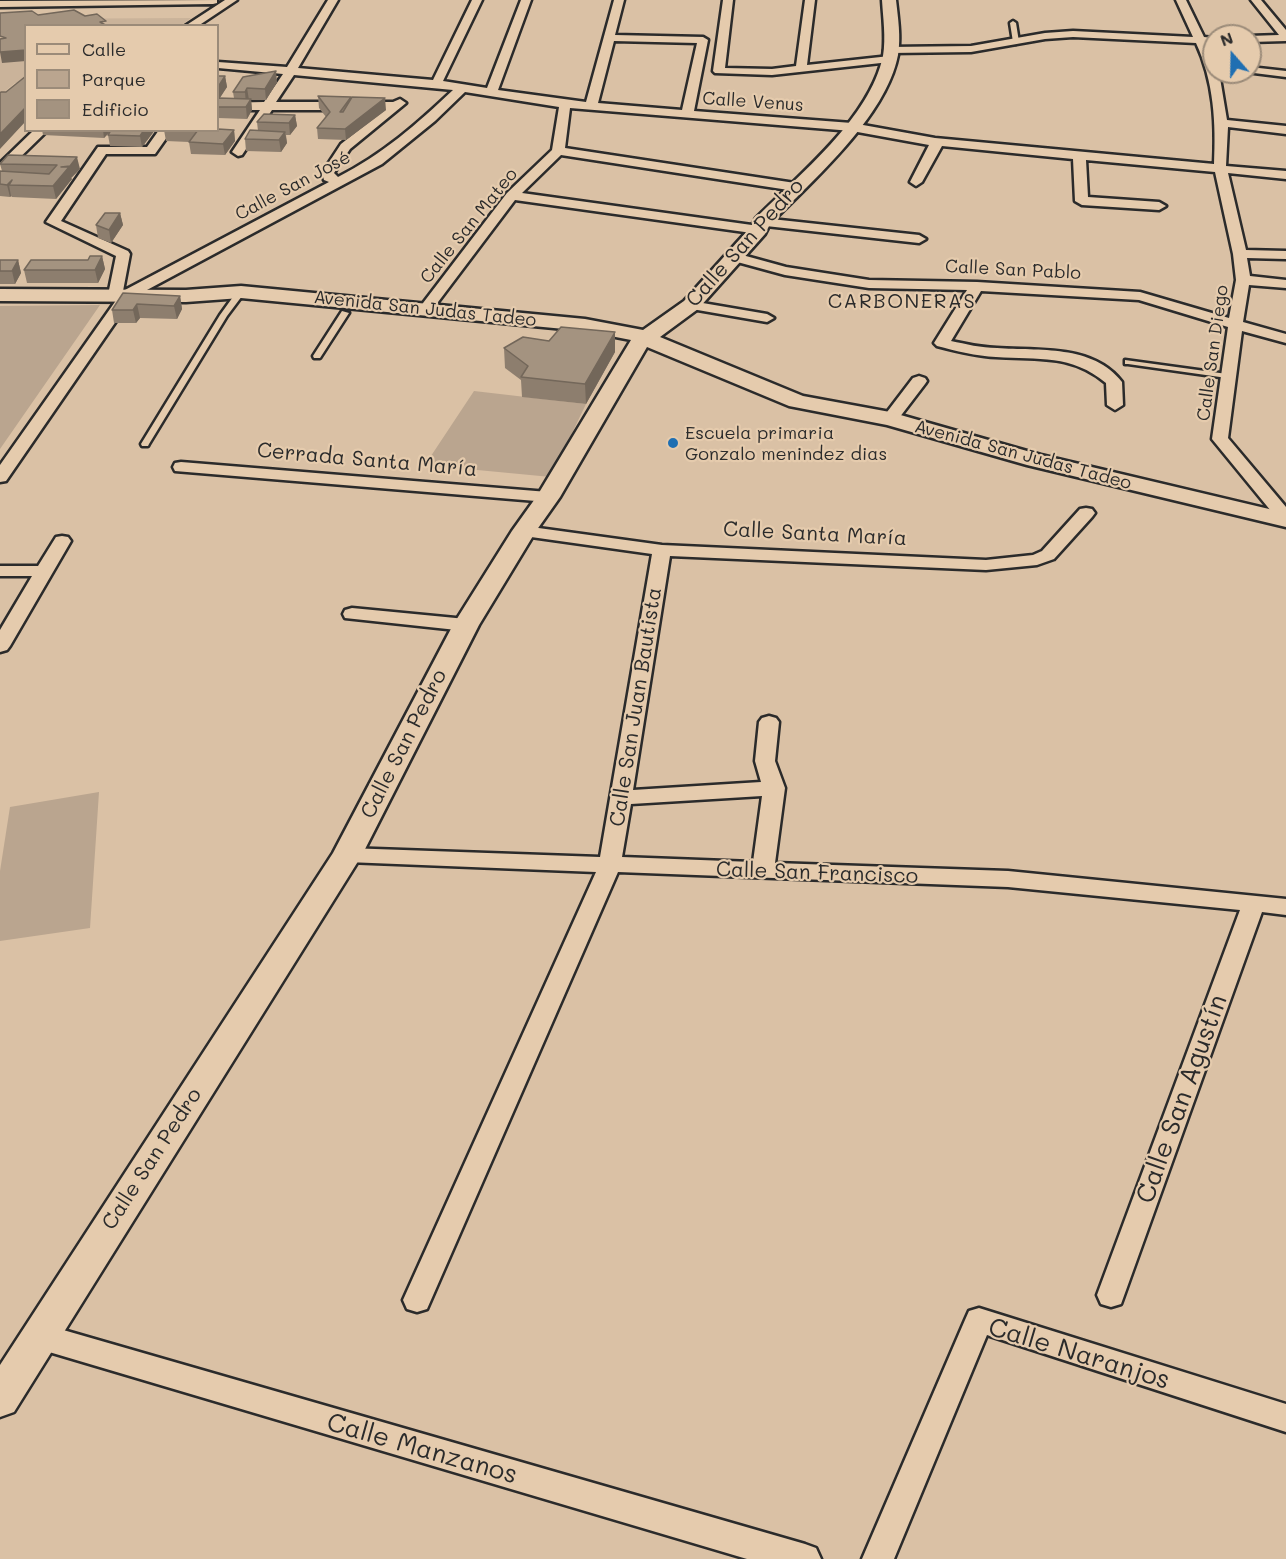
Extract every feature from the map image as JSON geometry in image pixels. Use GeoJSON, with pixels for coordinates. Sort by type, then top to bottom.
{"type":"FeatureCollection","features":[{"type":"Feature","properties":{"kind":"street"},"geometry":{"type":"LineString","coordinates":[[193,24],[232,0]]}},
{"type":"Feature","properties":{"kind":"street"},"geometry":{"type":"LineString","coordinates":[[238,152],[333,0]]}},
{"type":"Feature","properties":{"kind":"street"},"geometry":{"type":"LineString","coordinates":[[338,182],[328,177],[328,172],[345,147],[396,106],[431,83],[477,0]]}},
{"type":"Feature","properties":{"kind":"street"},"geometry":{"type":"LineString","coordinates":[[491,93],[526,0]]}},
{"type":"Feature","properties":{"kind":"street"},"geometry":{"type":"LineString","coordinates":[[591,105],[619,0]]}},
{"type":"Feature","properties":{"kind":"street"},"geometry":{"type":"LineString","coordinates":[[728,0],[719,71],[772,72],[801,69],[890,55],[971,49],[1073,34],[1200,41]]}},
{"type":"Feature","properties":{"kind":"street"},"geometry":{"type":"LineString","coordinates":[[801,69],[810,0]]}},
{"type":"Feature","properties":{"kind":"street"},"geometry":{"type":"LineString","coordinates":[[889,0],[890,55]]}},
{"type":"Feature","properties":{"kind":"street","name":"Calle San Diego"},"geometry":{"type":"LineString","coordinates":[[1181,0],[1202,45]]}},
{"type":"Feature","properties":{"kind":"street"},"geometry":{"type":"LineString","coordinates":[[1256,0],[1286,37]]}},
{"type":"Feature","properties":{"kind":"street"},"geometry":{"type":"LineString","coordinates":[[0,4],[213,1]]}},
{"type":"Feature","properties":{"kind":"street"},"geometry":{"type":"LineString","coordinates":[[1262,38],[1286,37]]}},
{"type":"Feature","properties":{"kind":"street"},"geometry":{"type":"LineString","coordinates":[[608,38],[702,39],[687,115]]}},
{"type":"Feature","properties":{"kind":"street","name":"Calle San Pedro"},"geometry":{"type":"LineString","coordinates":[[0,1399],[347,855],[466,625],[524,531],[648,342],[691,305],[795,187],[852,128],[872,100],[890,55]]}},
{"type":"Feature","properties":{"kind":"street","name":"Calle Venus"},"geometry":{"type":"LineString","coordinates":[[219,65],[431,83],[565,104],[852,128],[935,142],[1286,175]]}},
{"type":"Feature","properties":{"kind":"street"},"geometry":{"type":"LineString","coordinates":[[1262,71],[1286,74]]}},
{"type":"Feature","properties":{"kind":"street","name":"Calle San Diego"},"geometry":{"type":"LineString","coordinates":[[1216,84],[1222,123],[1220,168],[1240,254],[1243,279],[1227,376],[1220,439],[1286,519]]}},
{"type":"Feature","properties":{"kind":"street","name":"Calle San José"},"geometry":{"type":"LineString","coordinates":[[121,295],[378,161],[431,118],[462,89]]}},
{"type":"Feature","properties":{"kind":"street"},"geometry":{"type":"LineString","coordinates":[[565,104],[558,151],[795,187]]}},
{"type":"Feature","properties":{"kind":"street"},"geometry":{"type":"LineString","coordinates":[[219,106],[396,106]]}},
{"type":"Feature","properties":{"kind":"street"},"geometry":{"type":"LineString","coordinates":[[1222,123],[1286,130]]}},
{"type":"Feature","properties":{"kind":"street"},"geometry":{"type":"LineString","coordinates":[[0,170],[40,132]]}},
{"type":"Feature","properties":{"kind":"street"},"geometry":{"type":"LineString","coordinates":[[0,477],[121,295],[123,254],[53,222],[102,150],[151,151],[165,132]]}},
{"type":"Feature","properties":{"kind":"street"},"geometry":{"type":"LineString","coordinates":[[916,182],[936,147],[935,142]]}},
{"type":"Feature","properties":{"kind":"street","name":"Calle San Mateo"},"geometry":{"type":"LineString","coordinates":[[427,307],[512,196],[558,151]]}},
{"type":"Feature","properties":{"kind":"street"},"geometry":{"type":"LineString","coordinates":[[1079,155],[1082,201],[1160,206]]}},
{"type":"Feature","properties":{"kind":"street"},"geometry":{"type":"LineString","coordinates":[[512,196],[760,226],[919,239]]}},
{"type":"Feature","properties":{"kind":"street"},"geometry":{"type":"LineString","coordinates":[[1240,254],[1286,255]]}},
{"type":"Feature","properties":{"kind":"street","name":"Calle San Pablo"},"geometry":{"type":"LineString","coordinates":[[735,257],[785,272],[869,284],[977,286],[1140,296],[1286,339]]}},
{"type":"Feature","properties":{"kind":"street"},"geometry":{"type":"LineString","coordinates":[[1243,279],[1286,284]]}},
{"type":"Feature","properties":{"kind":"street"},"geometry":{"type":"LineString","coordinates":[[977,286],[942,343],[995,352],[1066,355],[1084,361],[1101,369],[1114,382],[1115,405]]}},
{"type":"Feature","properties":{"kind":"street","name":"Avenida San Judas Tadeo"},"geometry":{"type":"LineString","coordinates":[[0,295],[186,296],[213,302],[236,298],[427,307],[611,329],[797,401],[890,419],[1035,460],[1286,519]]}},
{"type":"Feature","properties":{"kind":"street","name":"Avenida San Judas Tadeo"},"geometry":{"type":"LineString","coordinates":[[236,298],[345,313],[648,342]]}},
{"type":"Feature","properties":{"kind":"street"},"geometry":{"type":"LineString","coordinates":[[691,305],[767,318]]}},
{"type":"Feature","properties":{"kind":"street"},"geometry":{"type":"LineString","coordinates":[[890,419],[919,381]]}},
{"type":"Feature","properties":{"kind":"street","name":"Cerrada Santa María"},"geometry":{"type":"LineString","coordinates":[[181,467],[548,497]]}},
{"type":"Feature","properties":{"kind":"street","name":"Calle Santa María"},"geometry":{"type":"LineString","coordinates":[[524,531],[662,550],[996,564],[1036,560],[1048,555],[1086,513]]}},
{"type":"Feature","properties":{"kind":"street"},"geometry":{"type":"LineString","coordinates":[[0,646],[62,541]]}},
{"type":"Feature","properties":{"kind":"street","name":"Calle San Juan Bautista"},"geometry":{"type":"LineString","coordinates":[[417,1300],[610,865],[662,550]]}},
{"type":"Feature","properties":{"kind":"street"},"geometry":{"type":"LineString","coordinates":[[0,571],[43,570]]}},
{"type":"Feature","properties":{"kind":"street"},"geometry":{"type":"LineString","coordinates":[[352,614],[466,625]]}},
{"type":"Feature","properties":{"kind":"street"},"geometry":{"type":"LineString","coordinates":[[763,871],[774,788],[765,761],[769,722]]}},
{"type":"Feature","properties":{"kind":"street"},"geometry":{"type":"LineString","coordinates":[[622,798],[774,788]]}},
{"type":"Feature","properties":{"kind":"street","name":"Calle San Francisco"},"geometry":{"type":"LineString","coordinates":[[347,855],[1008,879],[1286,907]]}},
{"type":"Feature","properties":{"kind":"street","name":"Calle San Agustín"},"geometry":{"type":"LineString","coordinates":[[1111,1295],[1254,903]]}},
{"type":"Feature","properties":{"kind":"street","name":"Calle Naranjos"},"geometry":{"type":"LineString","coordinates":[[878,1559],[979,1320],[1286,1418]]}},
{"type":"Feature","properties":{"kind":"street","name":"Calle Manzanos"},"geometry":{"type":"LineString","coordinates":[[39,1336],[768,1555],[806,1559]]}},
{"type":"Feature","properties":{"kind":"lane"},"geometry":{"type":"LineString","coordinates":[[1013,23],[1016,42]]}},
{"type":"Feature","properties":{"kind":"lane"},"geometry":{"type":"LineString","coordinates":[[145,444],[236,298]]}},
{"type":"Feature","properties":{"kind":"lane"},"geometry":{"type":"LineString","coordinates":[[317,356],[345,313]]}},
{"type":"Feature","properties":{"kind":"lane"},"geometry":{"type":"LineString","coordinates":[[1128,362],[1227,376]]}},
{"type":"Feature","properties":{"kind":"shaded area"},"geometry":{"type":"Polygon","coordinates":[[[191,18],[183,24],[24,24],[24,83],[15,83],[0,95],[0,19],[191,18]]]}},
{"type":"Feature","properties":{"kind":"green space"},"geometry":{"type":"Polygon","coordinates":[[[100,305],[0,449],[0,306],[100,305]]]}},
{"type":"Feature","properties":{"kind":"green space"},"geometry":{"type":"Polygon","coordinates":[[[474,391],[586,404],[551,477],[425,465],[474,391]]]}},
{"type":"Feature","properties":{"kind":"green space"},"geometry":{"type":"Polygon","coordinates":[[[99,792],[90,928],[0,941],[0,871],[10,807],[99,792]]]}},
{"type":"Feature","properties":{"kind":"building"},"geometry":{"type":"Polygon","coordinates":[[[74,10],[85,16],[97,14],[106,21],[100,22],[104,24],[24,24],[24,50],[0,52],[0,39],[6,38],[0,36],[0,13],[32,11],[38,15],[74,10]]]}},
{"type":"Feature","properties":{"kind":"building"},"geometry":{"type":"Polygon","coordinates":[[[276,71],[265,89],[247,88],[245,92],[233,92],[243,77],[276,71]]]}},
{"type":"Feature","properties":{"kind":"building"},"geometry":{"type":"Polygon","coordinates":[[[219,76],[225,76],[219,85],[219,76]]]}},
{"type":"Feature","properties":{"kind":"building"},"geometry":{"type":"Polygon","coordinates":[[[24,78],[24,109],[0,134],[0,93],[6,92],[24,78]]]}},
{"type":"Feature","properties":{"kind":"building"},"geometry":{"type":"Polygon","coordinates":[[[318,96],[351,97],[340,112],[343,112],[352,97],[385,98],[345,129],[317,128],[330,112],[318,96]]]}},
{"type":"Feature","properties":{"kind":"building"},"geometry":{"type":"Polygon","coordinates":[[[219,98],[251,99],[246,107],[219,107],[219,98]]]}},
{"type":"Feature","properties":{"kind":"building"},"geometry":{"type":"Polygon","coordinates":[[[264,114],[295,115],[289,123],[257,122],[264,114]]]}},
{"type":"Feature","properties":{"kind":"building"},"geometry":{"type":"Polygon","coordinates":[[[234,130],[223,144],[189,142],[196,132],[234,130]]]}},
{"type":"Feature","properties":{"kind":"building"},"geometry":{"type":"Polygon","coordinates":[[[250,130],[285,132],[279,140],[245,139],[250,130]]]}},
{"type":"Feature","properties":{"kind":"building"},"geometry":{"type":"Polygon","coordinates":[[[110,132],[143,132],[140,136],[108,135],[110,132]]]}},
{"type":"Feature","properties":{"kind":"building"},"geometry":{"type":"Polygon","coordinates":[[[8,155],[77,157],[70,166],[61,167],[69,167],[53,186],[9,185],[12,180],[7,185],[0,184],[0,171],[49,174],[57,165],[0,164],[8,155]]]}},
{"type":"Feature","properties":{"kind":"building"},"geometry":{"type":"Polygon","coordinates":[[[105,213],[120,213],[109,230],[96,225],[105,213]]]}},
{"type":"Feature","properties":{"kind":"building"},"geometry":{"type":"Polygon","coordinates":[[[90,256],[102,256],[95,270],[24,270],[31,260],[88,260],[90,256]]]}},
{"type":"Feature","properties":{"kind":"building"},"geometry":{"type":"Polygon","coordinates":[[[0,260],[18,260],[12,271],[0,271],[0,260]]]}},
{"type":"Feature","properties":{"kind":"building"},"geometry":{"type":"Polygon","coordinates":[[[123,293],[180,296],[174,306],[137,304],[133,310],[112,310],[123,293]]]}},
{"type":"Feature","properties":{"kind":"building"},"geometry":{"type":"Polygon","coordinates":[[[561,327],[615,332],[585,384],[521,377],[528,366],[504,348],[523,337],[549,341],[561,327]]]}},
{"type":"Feature","properties":{"kind":"place","name":"Escuela primaria Gonzalo menindez dias"},"geometry":{"type":"Point","coordinates":[673,443]}},
{"type":"Feature","properties":{"kind":"district","name":"CARBONERAS"},"geometry":{"type":"Point","coordinates":[902,302]}}]}
